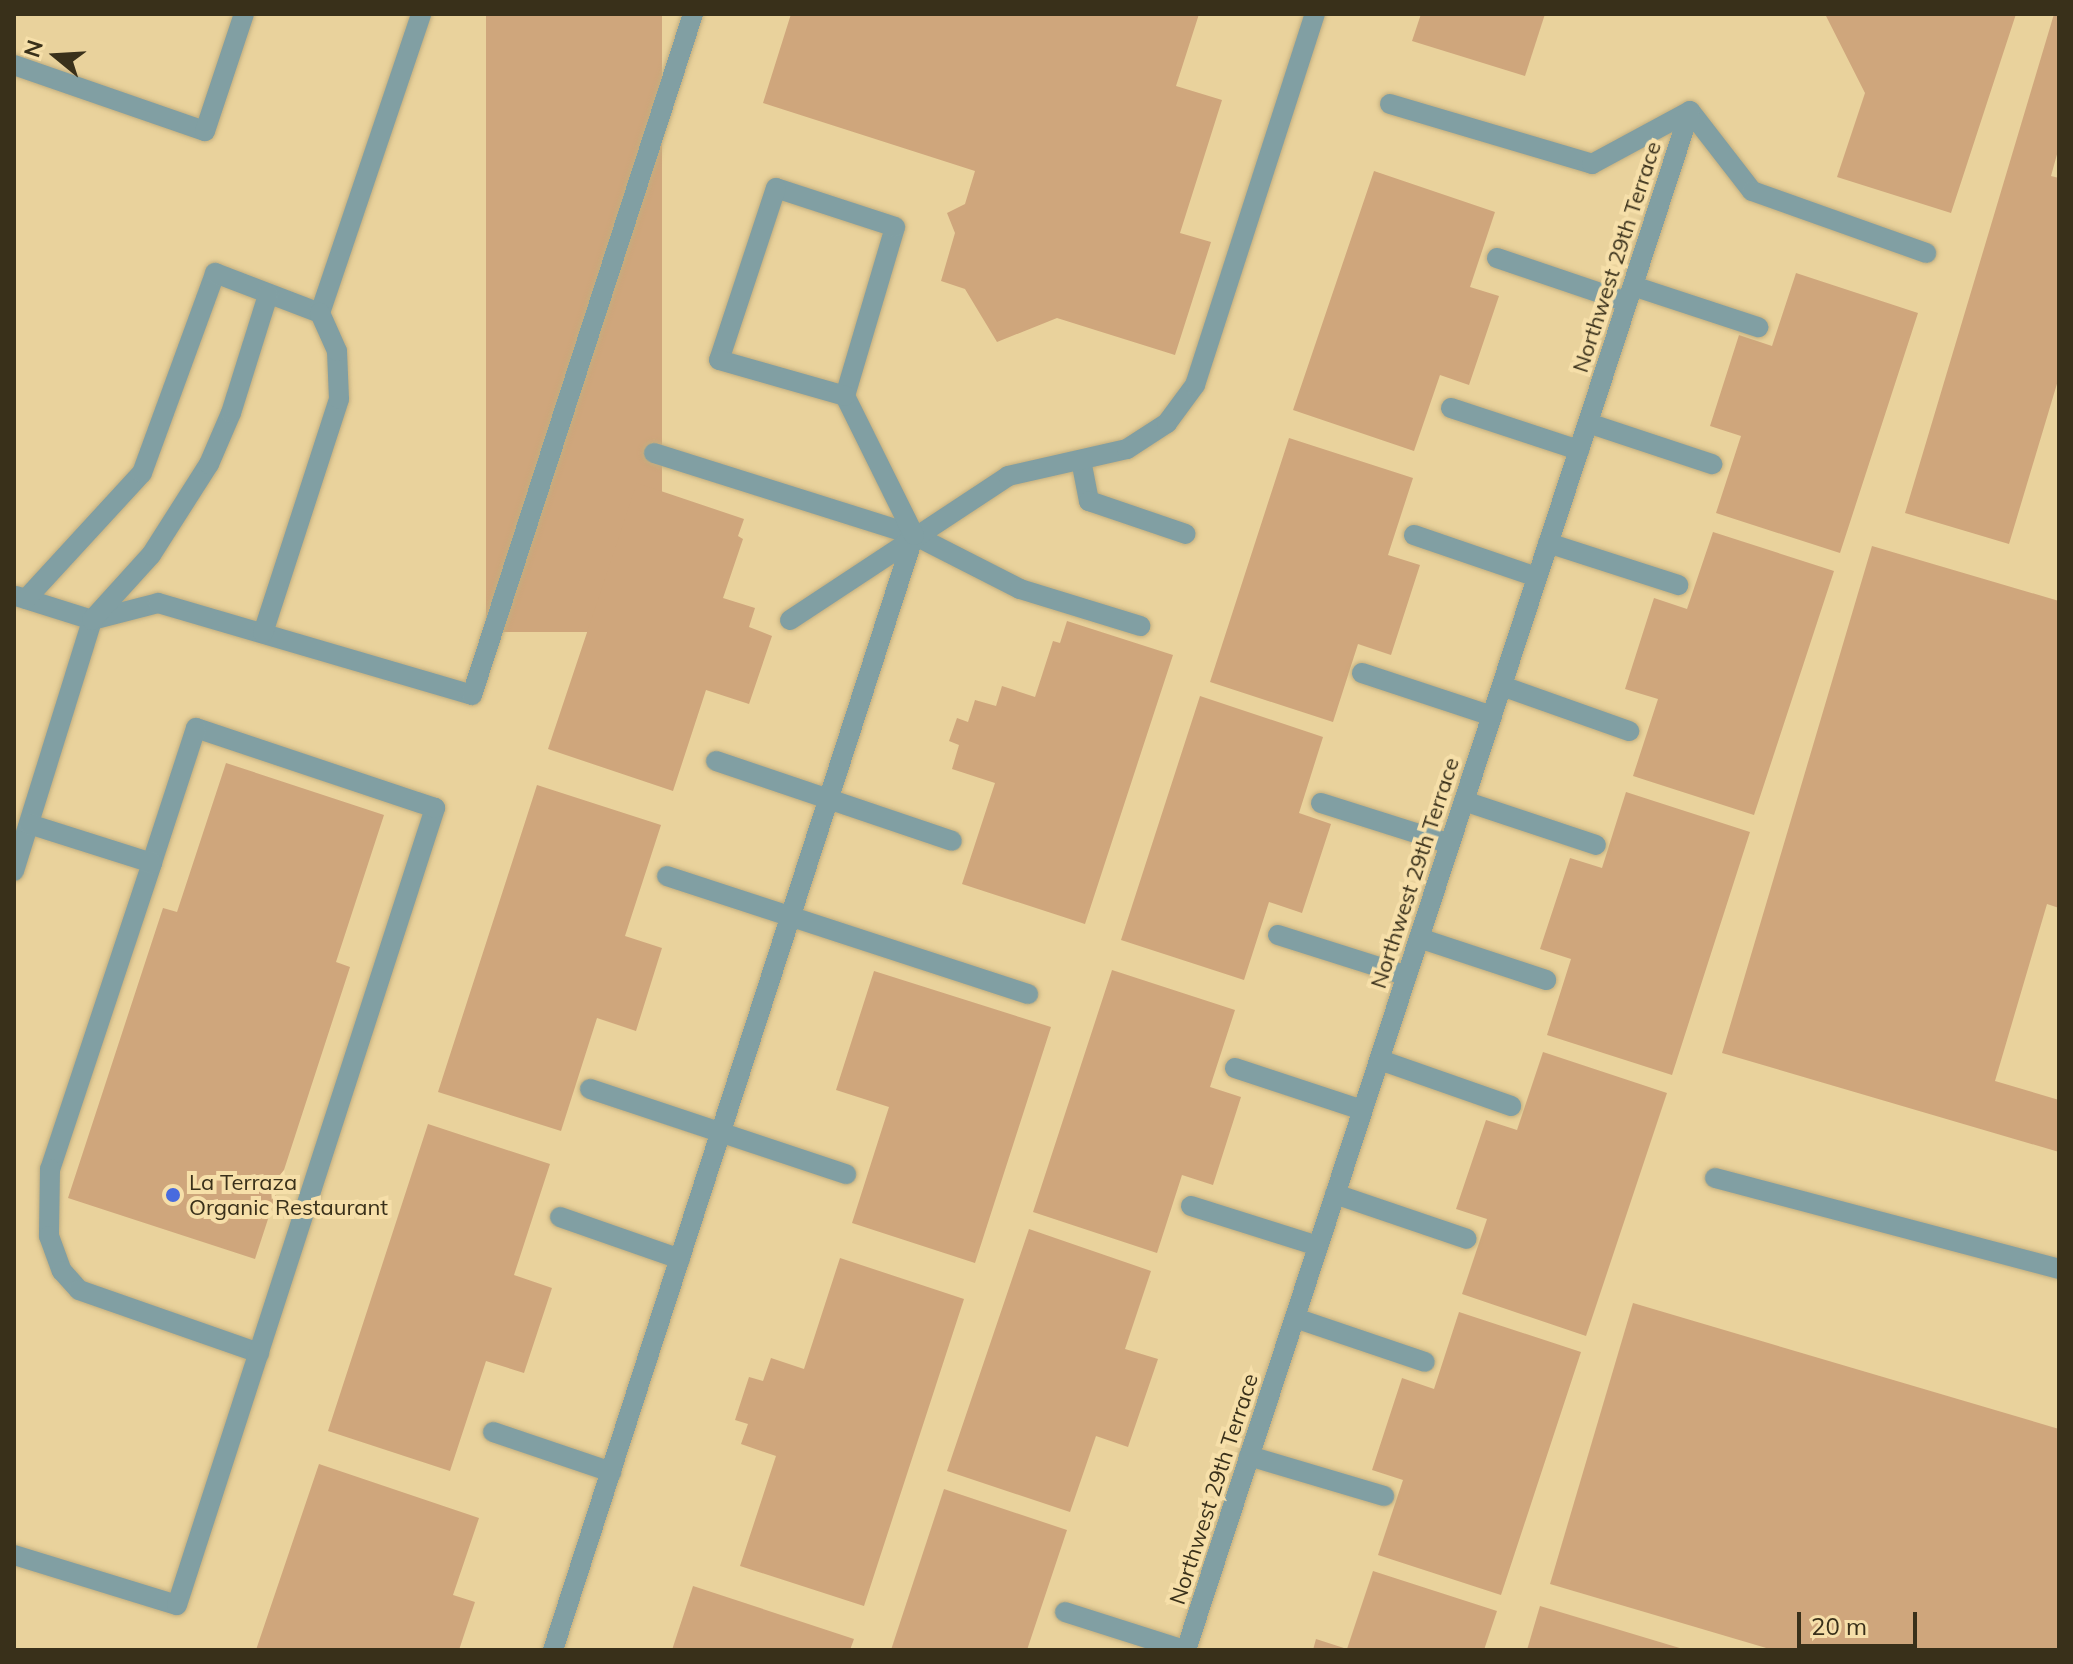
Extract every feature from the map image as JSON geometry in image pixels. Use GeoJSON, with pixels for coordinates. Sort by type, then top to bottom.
{"type":"FeatureCollection","features":[{"type":"Feature","properties":{"kind":"street"},"geometry":{"type":"LineString","coordinates":[[14,65],[205,131],[244,14]]}},
{"type":"Feature","properties":{"kind":"street"},"geometry":{"type":"LineString","coordinates":[[263,633],[339,399],[337,351],[320,313],[421,14]]}},
{"type":"Feature","properties":{"kind":"street"},"geometry":{"type":"LineString","coordinates":[[320,313],[215,273],[142,473],[20,597],[92,620],[158,603],[472,695],[693,14]]}},
{"type":"Feature","properties":{"kind":"street"},"geometry":{"type":"LineString","coordinates":[[790,620],[914,535],[1008,476],[1127,449],[1167,423],[1195,385],[1315,14]]}},
{"type":"Feature","properties":{"kind":"street"},"geometry":{"type":"LineString","coordinates":[[1390,104],[1592,164],[1690,111],[1752,191],[1926,253]]}},
{"type":"Feature","properties":{"kind":"street","name":"Northwest 29th Terrace"},"geometry":{"type":"LineString","coordinates":[[1185,1650],[1690,111]]}},
{"type":"Feature","properties":{"kind":"street"},"geometry":{"type":"LineString","coordinates":[[553,1650],[914,535],[845,396],[895,227],[776,188],[719,360],[845,396]]}},
{"type":"Feature","properties":{"kind":"street"},"geometry":{"type":"LineString","coordinates":[[1497,258],[1758,327]]}},
{"type":"Feature","properties":{"kind":"street"},"geometry":{"type":"LineString","coordinates":[[14,871],[92,620],[151,555],[209,464],[231,413],[268,295]]}},
{"type":"Feature","properties":{"kind":"street"},"geometry":{"type":"LineString","coordinates":[[1451,408],[1579,450]]}},
{"type":"Feature","properties":{"kind":"street"},"geometry":{"type":"LineString","coordinates":[[1588,423],[1712,464]]}},
{"type":"Feature","properties":{"kind":"street"},"geometry":{"type":"LineString","coordinates":[[654,453],[914,535],[1020,589],[1140,626]]}},
{"type":"Feature","properties":{"kind":"street"},"geometry":{"type":"LineString","coordinates":[[1081,460],[1089,501],[1186,534]]}},
{"type":"Feature","properties":{"kind":"street"},"geometry":{"type":"LineString","coordinates":[[1414,535],[1537,577]]}},
{"type":"Feature","properties":{"kind":"street"},"geometry":{"type":"LineString","coordinates":[[1548,543],[1678,585]]}},
{"type":"Feature","properties":{"kind":"street"},"geometry":{"type":"LineString","coordinates":[[1362,673],[1492,716]]}},
{"type":"Feature","properties":{"kind":"street"},"geometry":{"type":"LineString","coordinates":[[1502,686],[1629,731]]}},
{"type":"Feature","properties":{"kind":"street"},"geometry":{"type":"LineString","coordinates":[[14,1555],[177,1605],[259,1353],[435,808],[196,728],[50,1169],[49,1236],[62,1271],[89,1296],[259,1353]]}},
{"type":"Feature","properties":{"kind":"street"},"geometry":{"type":"LineString","coordinates":[[716,761],[952,841]]}},
{"type":"Feature","properties":{"kind":"street"},"geometry":{"type":"LineString","coordinates":[[1464,801],[1596,845]]}},
{"type":"Feature","properties":{"kind":"street"},"geometry":{"type":"LineString","coordinates":[[1321,803],[1450,844]]}},
{"type":"Feature","properties":{"kind":"street"},"geometry":{"type":"LineString","coordinates":[[29,824],[152,863]]}},
{"type":"Feature","properties":{"kind":"street"},"geometry":{"type":"LineString","coordinates":[[667,876],[1028,994]]}},
{"type":"Feature","properties":{"kind":"street"},"geometry":{"type":"LineString","coordinates":[[1278,935],[1407,976]]}},
{"type":"Feature","properties":{"kind":"street"},"geometry":{"type":"LineString","coordinates":[[1419,938],[1546,980]]}},
{"type":"Feature","properties":{"kind":"street"},"geometry":{"type":"LineString","coordinates":[[1380,1060],[1511,1106]]}},
{"type":"Feature","properties":{"kind":"street"},"geometry":{"type":"LineString","coordinates":[[1235,1068],[1362,1110]]}},
{"type":"Feature","properties":{"kind":"street"},"geometry":{"type":"LineString","coordinates":[[590,1089],[846,1174]]}},
{"type":"Feature","properties":{"kind":"street"},"geometry":{"type":"LineString","coordinates":[[1715,1178],[2059,1269]]}},
{"type":"Feature","properties":{"kind":"street"},"geometry":{"type":"LineString","coordinates":[[1335,1194],[1467,1239]]}},
{"type":"Feature","properties":{"kind":"street"},"geometry":{"type":"LineString","coordinates":[[1191,1206],[1318,1246]]}},
{"type":"Feature","properties":{"kind":"street"},"geometry":{"type":"LineString","coordinates":[[560,1217],[680,1259]]}},
{"type":"Feature","properties":{"kind":"street"},"geometry":{"type":"LineString","coordinates":[[1295,1318],[1425,1362]]}},
{"type":"Feature","properties":{"kind":"street"},"geometry":{"type":"LineString","coordinates":[[493,1432],[611,1472]]}},
{"type":"Feature","properties":{"kind":"street"},"geometry":{"type":"LineString","coordinates":[[1249,1456],[1384,1496]]}},
{"type":"Feature","properties":{"kind":"street"},"geometry":{"type":"LineString","coordinates":[[1065,1612],[1185,1650]]}},
{"type":"Feature","properties":{"kind":"building"},"geometry":{"type":"Polygon","coordinates":[[[486,14],[662,14],[662,632],[486,632],[486,14]]]}},
{"type":"Feature","properties":{"kind":"building"},"geometry":{"type":"Polygon","coordinates":[[[791,14],[1199,14],[1176,86],[1222,100],[1180,233],[1211,242],[1175,355],[1057,318],[997,342],[965,289],[941,281],[955,233],[947,213],[965,204],[975,171],[763,103],[791,14]]]}},
{"type":"Feature","properties":{"kind":"building"},"geometry":{"type":"Polygon","coordinates":[[[1421,14],[1545,14],[1525,76],[1412,41],[1421,14]]]}},
{"type":"Feature","properties":{"kind":"building"},"geometry":{"type":"Polygon","coordinates":[[[1825,14],[2016,14],[1951,213],[1837,177],[1865,93],[1825,14]]]}},
{"type":"Feature","properties":{"kind":"building"},"geometry":{"type":"Polygon","coordinates":[[[2054,14],[2059,14],[2059,147],[2051,176],[2059,178],[2059,377],[2009,544],[1905,513],[2054,14]]]}},
{"type":"Feature","properties":{"kind":"building"},"geometry":{"type":"Polygon","coordinates":[[[1374,171],[1495,212],[1470,287],[1499,296],[1469,385],[1440,375],[1414,451],[1293,410],[1374,171]]]}},
{"type":"Feature","properties":{"kind":"building"},"geometry":{"type":"Polygon","coordinates":[[[1796,273],[1918,313],[1840,553],[1716,513],[1741,436],[1710,426],[1739,335],[1772,346],[1796,273]]]}},
{"type":"Feature","properties":{"kind":"building"},"geometry":{"type":"Polygon","coordinates":[[[1289,438],[1413,478],[1388,555],[1420,565],[1391,655],[1358,644],[1333,722],[1210,682],[1289,438]]]}},
{"type":"Feature","properties":{"kind":"building"},"geometry":{"type":"Polygon","coordinates":[[[637,483],[744,519],[738,536],[743,539],[723,598],[755,608],[749,627],[772,636],[749,704],[706,690],[673,791],[548,749],[637,483]]]}},
{"type":"Feature","properties":{"kind":"building"},"geometry":{"type":"Polygon","coordinates":[[[1713,532],[1834,571],[1754,815],[1633,776],[1658,699],[1625,689],[1654,598],[1687,609],[1713,532]]]}},
{"type":"Feature","properties":{"kind":"building"},"geometry":{"type":"Polygon","coordinates":[[[1872,546],[2059,601],[2059,908],[2047,904],[1995,1081],[2059,1100],[2059,1152],[1722,1053],[1872,546]]]}},
{"type":"Feature","properties":{"kind":"building"},"geometry":{"type":"Polygon","coordinates":[[[1067,621],[1173,655],[1085,924],[962,884],[995,783],[952,769],[959,745],[949,741],[957,718],[968,722],[975,700],[996,706],[1002,686],[1035,697],[1053,641],[1060,643],[1067,621]]]}},
{"type":"Feature","properties":{"kind":"building"},"geometry":{"type":"Polygon","coordinates":[[[1200,696],[1323,737],[1299,813],[1331,824],[1302,913],[1269,902],[1244,980],[1121,940],[1200,696]]]}},
{"type":"Feature","properties":{"kind":"building"},"geometry":{"type":"Polygon","coordinates":[[[226,763],[384,815],[336,962],[350,967],[255,1259],[68,1198],[163,908],[177,912],[226,763]]]}},
{"type":"Feature","properties":{"kind":"building"},"geometry":{"type":"Polygon","coordinates":[[[537,785],[661,825],[625,936],[662,948],[636,1031],[597,1018],[561,1131],[438,1092],[537,785]]]}},
{"type":"Feature","properties":{"kind":"building"},"geometry":{"type":"Polygon","coordinates":[[[1626,792],[1750,832],[1672,1075],[1547,1035],[1571,959],[1540,949],[1570,858],[1602,868],[1626,792]]]}},
{"type":"Feature","properties":{"kind":"building"},"geometry":{"type":"Polygon","coordinates":[[[1112,970],[1235,1010],[1210,1087],[1241,1097],[1213,1185],[1182,1175],[1157,1253],[1033,1212],[1112,970]]]}},
{"type":"Feature","properties":{"kind":"building"},"geometry":{"type":"Polygon","coordinates":[[[874,971],[1051,1027],[975,1263],[852,1223],[889,1107],[836,1090],[874,971]]]}},
{"type":"Feature","properties":{"kind":"building"},"geometry":{"type":"Polygon","coordinates":[[[1543,1052],[1667,1093],[1586,1336],[1462,1294],[1487,1219],[1456,1209],[1486,1120],[1517,1130],[1543,1052]]]}},
{"type":"Feature","properties":{"kind":"building"},"geometry":{"type":"Polygon","coordinates":[[[428,1124],[550,1164],[514,1275],[552,1288],[524,1373],[486,1361],[450,1471],[328,1431],[428,1124]]]}},
{"type":"Feature","properties":{"kind":"building"},"geometry":{"type":"Polygon","coordinates":[[[1029,1229],[1151,1271],[1125,1349],[1158,1359],[1128,1447],[1096,1436],[1070,1512],[947,1471],[1029,1229]]]}},
{"type":"Feature","properties":{"kind":"building"},"geometry":{"type":"Polygon","coordinates":[[[840,1258],[964,1299],[864,1606],[740,1566],[776,1456],[741,1444],[748,1424],[735,1420],[749,1377],[763,1381],[771,1358],[804,1369],[840,1258]]]}},
{"type":"Feature","properties":{"kind":"building"},"geometry":{"type":"Polygon","coordinates":[[[1633,1303],[2059,1429],[2059,1650],[1773,1650],[1550,1584],[1633,1303]]]}},
{"type":"Feature","properties":{"kind":"building"},"geometry":{"type":"Polygon","coordinates":[[[1459,1312],[1581,1352],[1501,1595],[1378,1555],[1403,1480],[1372,1470],[1402,1378],[1434,1389],[1459,1312]]]}},
{"type":"Feature","properties":{"kind":"building"},"geometry":{"type":"Polygon","coordinates":[[[319,1464],[479,1518],[453,1595],[475,1602],[459,1650],[256,1650],[319,1464]]]}},
{"type":"Feature","properties":{"kind":"building"},"geometry":{"type":"Polygon","coordinates":[[[944,1489],[1067,1530],[1027,1650],[891,1650],[944,1489]]]}},
{"type":"Feature","properties":{"kind":"building"},"geometry":{"type":"Polygon","coordinates":[[[1373,1571],[1497,1611],[1484,1650],[1313,1650],[1316,1639],[1347,1649],[1373,1571]]]}},
{"type":"Feature","properties":{"kind":"building"},"geometry":{"type":"Polygon","coordinates":[[[693,1586],[854,1639],[850,1650],[672,1650],[693,1586]]]}},
{"type":"Feature","properties":{"kind":"building"},"geometry":{"type":"Polygon","coordinates":[[[1540,1606],[1683,1649],[1683,1650],[1527,1650],[1540,1606]]]}},
{"type":"Feature","properties":{"kind":"place","name":"La Terraza Organic Restaurant"},"geometry":{"type":"Point","coordinates":[173,1195]}}]}
